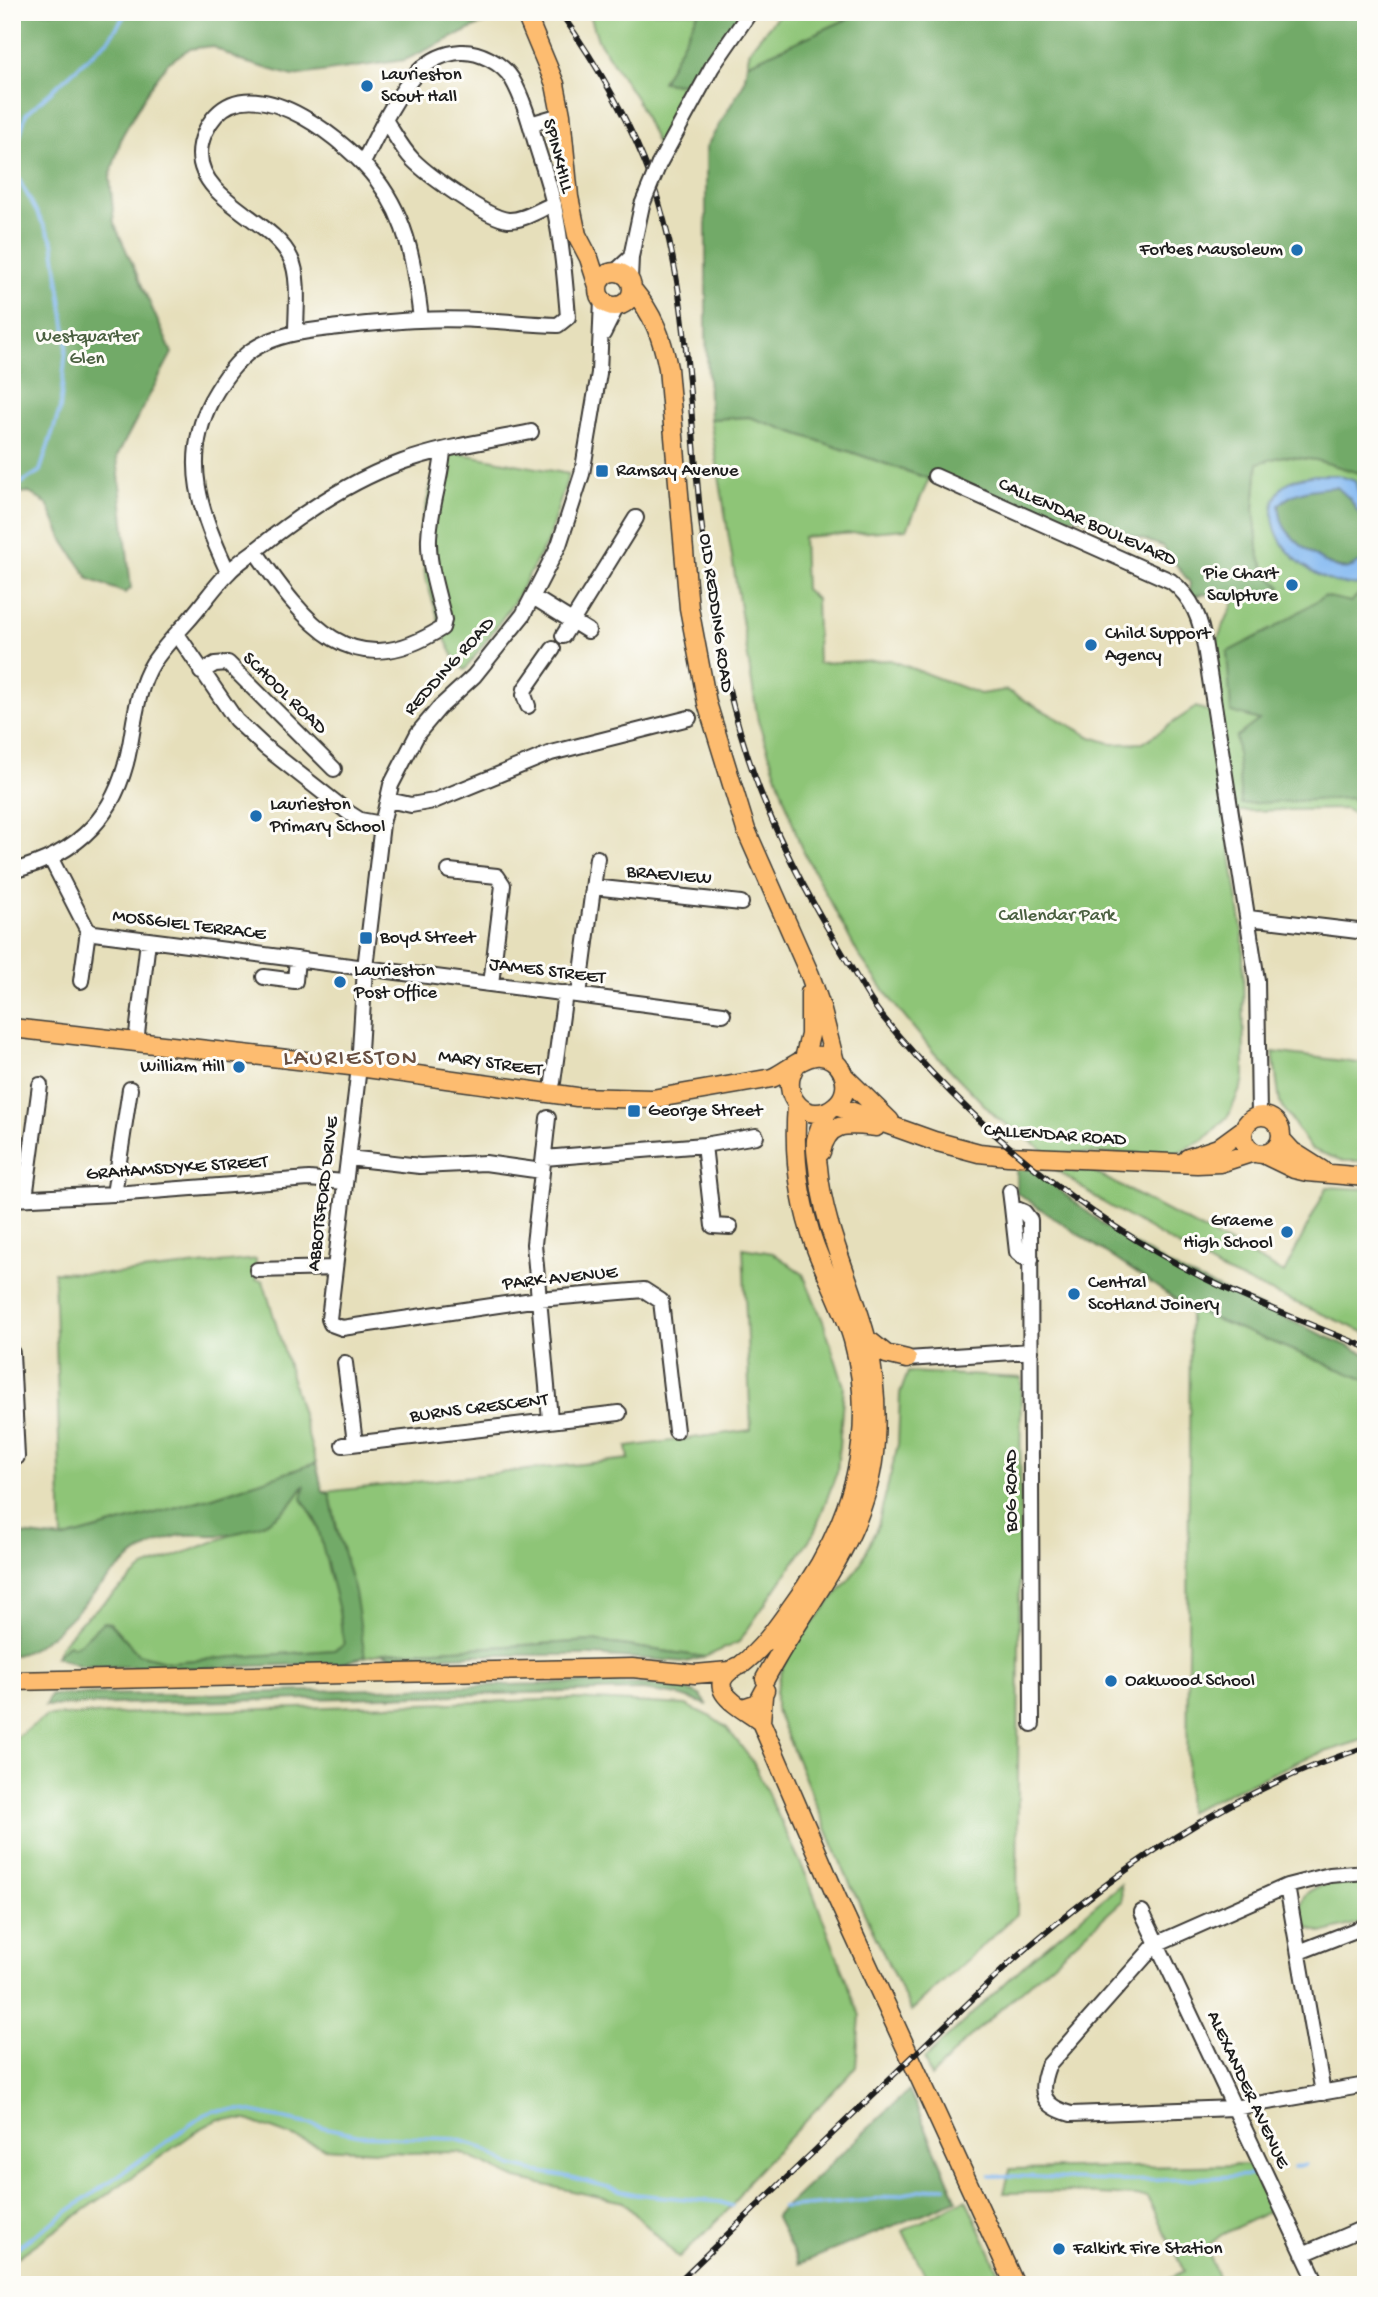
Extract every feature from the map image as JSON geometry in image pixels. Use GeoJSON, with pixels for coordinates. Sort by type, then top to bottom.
{"type":"FeatureCollection","features":[{"type":"Feature","properties":{"kind":"main road"},"geometry":{"type":"LineString","coordinates":[[525,12],[551,72],[561,115],[569,197],[577,235],[589,258],[616,288]]}},
{"type":"Feature","properties":{"kind":"main road","name":"OLD REDDING ROAD"},"geometry":{"type":"LineString","coordinates":[[616,288],[648,308],[662,338],[668,368],[690,608],[707,703],[746,830],[810,975],[840,1069]]}},
{"type":"Feature","properties":{"kind":"main road","name":"OLD REDDING ROAD"},"geometry":{"type":"LineString","coordinates":[[731,1674],[753,1656],[801,1595],[837,1533],[857,1474],[862,1441],[863,1384],[853,1338],[804,1211],[795,1108],[789,1079],[800,1062],[811,1016],[810,975]]}},
{"type":"Feature","properties":{"kind":"main road","name":"MARY STREET"},"geometry":{"type":"LineString","coordinates":[[12,1028],[136,1038],[359,1067],[552,1088],[611,1099],[652,1099],[755,1082],[784,1073],[800,1062]]}},
{"type":"Feature","properties":{"kind":"main road"},"geometry":{"type":"LineString","coordinates":[[743,1708],[751,1707],[764,1688],[789,1633],[850,1539],[871,1476],[875,1442],[876,1383],[866,1338],[819,1187],[824,1127],[844,1093],[840,1069],[821,1056],[800,1062]]}},
{"type":"Feature","properties":{"kind":"main road","name":"CALLENDAR ROAD"},"geometry":{"type":"LineString","coordinates":[[840,1069],[906,1130]]}},
{"type":"Feature","properties":{"kind":"main road","name":"MARY STREET"},"geometry":{"type":"LineString","coordinates":[[755,1082],[783,1089],[795,1108],[812,1112],[824,1127]]}},
{"type":"Feature","properties":{"kind":"main road"},"geometry":{"type":"LineString","coordinates":[[1335,1175],[1301,1157],[1281,1139],[1278,1124],[1270,1117],[1259,1116],[1250,1120],[1244,1129],[1243,1140],[1258,1153],[1294,1169],[1335,1175],[1366,1177]]}},
{"type":"Feature","properties":{"kind":"main road"},"geometry":{"type":"LineString","coordinates":[[824,1127],[827,1135],[840,1125],[906,1130]]}},
{"type":"Feature","properties":{"kind":"main road","name":"CALLENDAR ROAD"},"geometry":{"type":"LineString","coordinates":[[824,1127],[906,1130],[959,1148],[993,1155],[1220,1163],[1258,1153]]}},
{"type":"Feature","properties":{"kind":"main road","name":"CALLENDAR ROAD"},"geometry":{"type":"LineString","coordinates":[[1172,1163],[1218,1148],[1244,1129]]}},
{"type":"Feature","properties":{"kind":"main road"},"geometry":{"type":"LineString","coordinates":[[1258,1153],[1274,1150],[1281,1139]]}},
{"type":"Feature","properties":{"kind":"main road"},"geometry":{"type":"LineString","coordinates":[[866,1338],[886,1353],[908,1359]]}},
{"type":"Feature","properties":{"kind":"main road"},"geometry":{"type":"LineString","coordinates":[[876,1383],[890,1366],[908,1359]]}},
{"type":"Feature","properties":{"kind":"main road"},"geometry":{"type":"LineString","coordinates":[[12,1681],[632,1668],[695,1674],[731,1674],[755,1668],[764,1688],[761,1722],[836,1896],[1015,2285]]}},
{"type":"Feature","properties":{"kind":"main road"},"geometry":{"type":"LineString","coordinates":[[731,1674],[729,1701],[761,1722]]}},
{"type":"Feature","properties":{"kind":"street"},"geometry":{"type":"LineString","coordinates":[[616,288],[631,257],[642,205],[659,164],[712,66],[750,12]]}},
{"type":"Feature","properties":{"kind":"street","name":"SPINKHILL"},"geometry":{"type":"LineString","coordinates":[[363,163],[385,120],[417,73],[427,64],[451,53],[468,52],[482,56],[503,68],[511,78],[530,124],[554,204],[516,219],[506,220],[493,215],[436,180],[411,158],[385,120]]}},
{"type":"Feature","properties":{"kind":"street"},"geometry":{"type":"LineString","coordinates":[[296,332],[295,268],[292,260],[281,244],[214,188],[205,175],[200,153],[205,132],[219,112],[231,105],[261,102],[296,113],[345,145],[363,163],[388,197],[407,237],[414,260],[421,319]]}},
{"type":"Feature","properties":{"kind":"street"},"geometry":{"type":"LineString","coordinates":[[530,124],[561,115]]}},
{"type":"Feature","properties":{"kind":"street"},"geometry":{"type":"LineString","coordinates":[[228,572],[207,528],[199,502],[195,469],[198,438],[205,413],[219,386],[236,364],[253,350],[296,332],[421,319],[558,325],[564,322],[568,317],[564,262],[554,204]]}},
{"type":"Feature","properties":{"kind":"street","name":"REDDING ROAD"},"geometry":{"type":"LineString","coordinates":[[382,824],[397,772],[418,733],[439,708],[474,676],[523,615],[559,545],[582,474],[599,373],[601,338],[616,288]]}},
{"type":"Feature","properties":{"kind":"street"},"geometry":{"type":"LineString","coordinates":[[12,871],[51,859],[90,831],[113,799],[127,765],[143,683],[153,663],[228,572],[284,528],[351,486],[402,462],[531,432]]}},
{"type":"Feature","properties":{"kind":"street"},"geometry":{"type":"LineString","coordinates":[[255,551],[289,599],[325,633],[344,646],[365,651],[393,651],[420,642],[442,628],[444,620],[430,559],[429,538],[443,451]]}},
{"type":"Feature","properties":{"kind":"street","name":"CALLENDAR BOULEVARD"},"geometry":{"type":"LineString","coordinates":[[935,476],[1171,581],[1189,600],[1202,630],[1249,918],[1257,980],[1259,1116]]}},
{"type":"Feature","properties":{"kind":"street"},"geometry":{"type":"LineString","coordinates":[[563,636],[636,518]]}},
{"type":"Feature","properties":{"kind":"street"},"geometry":{"type":"LineString","coordinates":[[533,597],[588,631]]}},
{"type":"Feature","properties":{"kind":"street"},"geometry":{"type":"LineString","coordinates":[[177,634],[236,720],[265,747],[349,813],[360,820],[382,824],[365,968],[359,1067]]}},
{"type":"Feature","properties":{"kind":"street"},"geometry":{"type":"LineString","coordinates":[[528,706],[525,689],[553,649]]}},
{"type":"Feature","properties":{"kind":"street","name":"SCHOOL ROAD"},"geometry":{"type":"LineString","coordinates":[[201,671],[215,664],[228,663],[334,769]]}},
{"type":"Feature","properties":{"kind":"street"},"geometry":{"type":"LineString","coordinates":[[388,800],[411,805],[434,801],[551,753],[689,718]]}},
{"type":"Feature","properties":{"kind":"street"},"geometry":{"type":"LineString","coordinates":[[550,1419],[534,1244],[552,1088],[597,858]]}},
{"type":"Feature","properties":{"kind":"street","name":"MOSSGIEL TERRACE"},"geometry":{"type":"LineString","coordinates":[[51,859],[88,930],[148,941],[365,968]]}},
{"type":"Feature","properties":{"kind":"street"},"geometry":{"type":"LineString","coordinates":[[449,871],[497,876],[503,885],[491,984]]}},
{"type":"Feature","properties":{"kind":"street","name":"BRAEVIEW"},"geometry":{"type":"LineString","coordinates":[[593,887],[741,903]]}},
{"type":"Feature","properties":{"kind":"street"},"geometry":{"type":"LineString","coordinates":[[1249,918],[1366,932]]}},
{"type":"Feature","properties":{"kind":"street"},"geometry":{"type":"LineString","coordinates":[[81,981],[88,930]]}},
{"type":"Feature","properties":{"kind":"street"},"geometry":{"type":"LineString","coordinates":[[136,1038],[148,941]]}},
{"type":"Feature","properties":{"kind":"street"},"geometry":{"type":"LineString","coordinates":[[264,978],[295,981],[297,959]]}},
{"type":"Feature","properties":{"kind":"street","name":"JAMES STREET"},"geometry":{"type":"LineString","coordinates":[[365,968],[723,1014]]}},
{"type":"Feature","properties":{"kind":"street","name":"ABBOTSFORD DRIVE"},"geometry":{"type":"LineString","coordinates":[[331,1324],[329,1319],[359,1067]]}},
{"type":"Feature","properties":{"kind":"street"},"geometry":{"type":"LineString","coordinates":[[19,1198],[40,1085]]}},
{"type":"Feature","properties":{"kind":"street"},"geometry":{"type":"LineString","coordinates":[[114,1194],[130,1089]]}},
{"type":"Feature","properties":{"kind":"street"},"geometry":{"type":"LineString","coordinates":[[348,1158],[420,1166],[543,1164],[704,1145],[756,1136]]}},
{"type":"Feature","properties":{"kind":"street"},"geometry":{"type":"LineString","coordinates":[[704,1145],[713,1226],[730,1227]]}},
{"type":"Feature","properties":{"kind":"street","name":"GRAHAMSDYKE STREET"},"geometry":{"type":"LineString","coordinates":[[19,1198],[114,1194],[309,1179],[344,1182]]}},
{"type":"Feature","properties":{"kind":"street","name":"BOG ROAD"},"geometry":{"type":"LineString","coordinates":[[1010,1191],[1012,1207],[1024,1212],[1030,1220],[1032,1724]]}},
{"type":"Feature","properties":{"kind":"street"},"geometry":{"type":"LineString","coordinates":[[257,1270],[335,1268]]}},
{"type":"Feature","properties":{"kind":"street","name":"PARK AVENUE"},"geometry":{"type":"LineString","coordinates":[[331,1324],[342,1328],[539,1299],[645,1290],[661,1301],[676,1431]]}},
{"type":"Feature","properties":{"kind":"street"},"geometry":{"type":"LineString","coordinates":[[908,1359],[1031,1351]]}},
{"type":"Feature","properties":{"kind":"street"},"geometry":{"type":"LineString","coordinates":[[12,1353],[17,1457]]}},
{"type":"Feature","properties":{"kind":"street","name":"BURNS CRESCENT"},"geometry":{"type":"LineString","coordinates":[[345,1363],[349,1444],[619,1413]]}},
{"type":"Feature","properties":{"kind":"street"},"geometry":{"type":"LineString","coordinates":[[1366,1872],[1330,1875],[1287,1886],[1156,1944],[1048,2066],[1041,2085],[1044,2097],[1054,2110],[1071,2114],[1234,2108],[1366,2085]]}},
{"type":"Feature","properties":{"kind":"street"},"geometry":{"type":"LineString","coordinates":[[1287,1886],[1323,2093]]}},
{"type":"Feature","properties":{"kind":"street","name":"ALEXANDER AVENUE"},"geometry":{"type":"LineString","coordinates":[[1142,1912],[1318,2285]]}},
{"type":"Feature","properties":{"kind":"street"},"geometry":{"type":"LineString","coordinates":[[1299,1952],[1366,1926]]}},
{"type":"Feature","properties":{"kind":"street"},"geometry":{"type":"LineString","coordinates":[[1303,2254],[1366,2227]]}},
{"type":"Feature","properties":{"kind":"green space","name":"Westquarter Glen"},"geometry":{"type":"Polygon","coordinates":[[[12,12],[507,12],[405,60],[293,76],[241,61],[212,46],[189,49],[168,63],[150,87],[122,136],[110,177],[114,223],[172,353],[117,456],[131,588],[125,593],[89,579],[64,542],[47,504],[28,492],[12,494],[12,12]]]}},
{"type":"Feature","properties":{"kind":"green space"},"geometry":{"type":"Polygon","coordinates":[[[589,12],[699,12],[663,82],[694,82],[658,147],[637,100],[598,40],[589,12]]]}},
{"type":"Feature","properties":{"kind":"green space"},"geometry":{"type":"Polygon","coordinates":[[[699,12],[741,12],[694,82],[662,82],[699,12]]]}},
{"type":"Feature","properties":{"kind":"green space"},"geometry":{"type":"Polygon","coordinates":[[[781,12],[863,12],[747,64],[750,49],[781,12]]]}},
{"type":"Feature","properties":{"kind":"green space"},"geometry":{"type":"Polygon","coordinates":[[[863,12],[1366,12],[1366,475],[1316,460],[1283,456],[1258,463],[1254,509],[1259,557],[1270,577],[1281,587],[1271,594],[1239,593],[1230,597],[1203,594],[1190,597],[1190,583],[1162,546],[1078,517],[1053,521],[749,417],[710,419],[706,334],[706,147],[744,83],[747,64],[863,12]]]}},
{"type":"Feature","properties":{"kind":"green space","name":"Callendar Park"},"geometry":{"type":"Polygon","coordinates":[[[749,417],[929,479],[907,529],[803,537],[805,589],[816,599],[818,663],[890,660],[980,694],[1006,690],[1091,737],[1113,744],[1143,743],[1196,707],[1208,711],[1221,703],[1215,669],[1215,648],[1238,593],[1271,594],[1270,577],[1259,557],[1254,509],[1258,463],[1283,456],[1316,460],[1366,475],[1366,821],[1345,809],[1243,811],[1225,815],[1243,936],[1244,1080],[1229,1115],[1204,1140],[1175,1154],[1048,1153],[997,1118],[935,1054],[858,954],[801,847],[758,721],[710,419],[749,417]]]}},
{"type":"Feature","properties":{"kind":"green space"},"geometry":{"type":"Polygon","coordinates":[[[452,452],[569,474],[547,542],[514,602],[465,670],[458,665],[444,637],[425,576],[421,527],[435,469],[452,452]]]}},
{"type":"Feature","properties":{"kind":"green space"},"geometry":{"type":"Polygon","coordinates":[[[1337,487],[1350,499],[1360,515],[1366,518],[1366,558],[1354,566],[1344,568],[1314,556],[1296,540],[1283,524],[1279,505],[1298,493],[1337,487]]]}},
{"type":"Feature","properties":{"kind":"green space"},"geometry":{"type":"Polygon","coordinates":[[[1366,586],[1366,812],[1351,798],[1241,804],[1236,737],[1259,720],[1231,712],[1227,652],[1274,628],[1324,596],[1351,602],[1366,586]]]}},
{"type":"Feature","properties":{"kind":"green space"},"geometry":{"type":"Polygon","coordinates":[[[1273,1052],[1366,1064],[1366,1161],[1343,1161],[1311,1149],[1280,1103],[1273,1052]]]}},
{"type":"Feature","properties":{"kind":"green space"},"geometry":{"type":"Polygon","coordinates":[[[1016,1166],[1029,1166],[1109,1229],[1181,1272],[1366,1354],[1366,1380],[1190,1309],[1017,1193],[1016,1166]]]}},
{"type":"Feature","properties":{"kind":"green space"},"geometry":{"type":"Polygon","coordinates":[[[1054,1168],[1092,1171],[1284,1273],[1327,1187],[1366,1189],[1366,1333],[1220,1270],[1104,1203],[1054,1168]]]}},
{"type":"Feature","properties":{"kind":"green space"},"geometry":{"type":"Polygon","coordinates":[[[743,1248],[773,1253],[803,1274],[823,1321],[844,1386],[837,1472],[814,1533],[739,1642],[705,1657],[593,1641],[382,1653],[365,1657],[330,1495],[323,1492],[629,1459],[627,1447],[751,1430],[743,1248]]]}},
{"type":"Feature","properties":{"kind":"green space"},"geometry":{"type":"Polygon","coordinates":[[[256,1259],[256,1280],[263,1281],[316,1463],[213,1497],[62,1539],[54,1272],[113,1274],[256,1259]]]}},
{"type":"Feature","properties":{"kind":"green space"},"geometry":{"type":"Polygon","coordinates":[[[1190,1309],[1366,1380],[1366,1739],[1306,1758],[1187,1812],[1190,1309]]]}},
{"type":"Feature","properties":{"kind":"green space"},"geometry":{"type":"Polygon","coordinates":[[[908,1372],[1021,1378],[1017,1914],[911,2011],[845,1873],[776,1710],[776,1691],[783,1665],[796,1643],[859,1567],[878,1525],[898,1444],[900,1394],[908,1372]]]}},
{"type":"Feature","properties":{"kind":"green space"},"geometry":{"type":"Polygon","coordinates":[[[316,1463],[323,1492],[330,1494],[336,1527],[355,1592],[365,1657],[341,1663],[202,1668],[81,1666],[56,1657],[69,1644],[73,1647],[81,1643],[103,1622],[110,1623],[138,1654],[169,1662],[334,1650],[344,1645],[339,1611],[316,1520],[302,1499],[305,1485],[289,1506],[258,1526],[231,1534],[179,1536],[144,1550],[127,1561],[47,1639],[30,1650],[12,1656],[12,1533],[62,1539],[213,1497],[316,1463]]]}},
{"type":"Feature","properties":{"kind":"green space"},"geometry":{"type":"Polygon","coordinates":[[[306,1483],[303,1499],[326,1550],[344,1645],[334,1650],[169,1662],[138,1654],[110,1623],[103,1622],[81,1643],[73,1647],[69,1644],[56,1657],[61,1645],[81,1622],[144,1568],[266,1522],[306,1483]]]}},
{"type":"Feature","properties":{"kind":"green space"},"geometry":{"type":"Polygon","coordinates":[[[593,1641],[705,1657],[686,1662],[591,1655],[475,1655],[395,1659],[382,1653],[593,1641]]]}},
{"type":"Feature","properties":{"kind":"green space"},"geometry":{"type":"Polygon","coordinates":[[[575,1683],[641,1684],[676,1688],[701,1696],[708,1705],[678,1695],[642,1690],[45,1706],[50,1695],[206,1694],[575,1683]]]}},
{"type":"Feature","properties":{"kind":"green space"},"geometry":{"type":"Polygon","coordinates":[[[574,1699],[686,1705],[727,1728],[753,1762],[806,1875],[860,2016],[856,2067],[748,2181],[732,2206],[679,2258],[623,2202],[517,2179],[459,2152],[409,2153],[323,2148],[247,2120],[219,2119],[200,2129],[12,2261],[12,1740],[47,1716],[574,1699]]]}},
{"type":"Feature","properties":{"kind":"green space"},"geometry":{"type":"Polygon","coordinates":[[[1366,1879],[1366,1921],[1322,1933],[1306,1927],[1302,1913],[1305,1895],[1320,1886],[1366,1879]]]}},
{"type":"Feature","properties":{"kind":"green space"},"geometry":{"type":"Polygon","coordinates":[[[1121,1884],[1122,1901],[965,2041],[931,2077],[924,2059],[1033,1957],[1121,1884]]]}},
{"type":"Feature","properties":{"kind":"green space"},"geometry":{"type":"Polygon","coordinates":[[[909,2090],[957,2200],[799,2264],[775,2216],[909,2090]]]}},
{"type":"Feature","properties":{"kind":"green space"},"geometry":{"type":"Polygon","coordinates":[[[1249,2165],[1272,2210],[1221,2235],[1209,2245],[1210,2259],[1222,2285],[1156,2285],[1184,2271],[1147,2197],[1066,2192],[1004,2193],[1010,2169],[1249,2165]]]}},
{"type":"Feature","properties":{"kind":"green space"},"geometry":{"type":"Polygon","coordinates":[[[966,2199],[1005,2285],[930,2285],[903,2231],[966,2199]]]}},
{"type":"Feature","properties":{"kind":"water"},"geometry":{"type":"Polygon","coordinates":[[[1314,475],[1337,475],[1355,481],[1366,518],[1360,515],[1350,499],[1337,487],[1329,487],[1306,491],[1285,500],[1279,505],[1283,524],[1301,545],[1335,567],[1348,568],[1366,558],[1361,585],[1341,584],[1321,577],[1288,551],[1277,533],[1273,513],[1277,494],[1293,480],[1314,475]]]}},
{"type":"Feature","properties":{"kind":"waterway"},"geometry":{"type":"LineString","coordinates":[[12,162],[26,114],[109,39],[127,12]]}},
{"type":"Feature","properties":{"kind":"waterway"},"geometry":{"type":"LineString","coordinates":[[12,167],[53,242],[67,339],[60,409],[40,471],[12,489]]}},
{"type":"Feature","properties":{"kind":"waterway"},"geometry":{"type":"LineString","coordinates":[[12,2251],[213,2111],[242,2110],[365,2136],[455,2139],[479,2146],[512,2166],[570,2177],[634,2194],[720,2202],[732,2206]]}},
{"type":"Feature","properties":{"kind":"waterway"},"geometry":{"type":"LineString","coordinates":[[1294,2167],[1306,2164]]}},
{"type":"Feature","properties":{"kind":"waterway"},"geometry":{"type":"LineString","coordinates":[[990,2176],[1116,2181],[1252,2175]]}},
{"type":"Feature","properties":{"kind":"waterway"},"geometry":{"type":"LineString","coordinates":[[782,2208],[873,2200],[945,2186]]}},
{"type":"Feature","properties":{"kind":"railway"},"geometry":{"type":"LineString","coordinates":[[560,12],[600,73],[623,115],[652,181],[665,223],[681,309],[709,585],[739,729],[757,783],[791,861],[817,911],[868,996],[882,1016],[952,1093],[990,1130],[1071,1196],[1114,1226],[1204,1278],[1366,1347]]}},
{"type":"Feature","properties":{"kind":"railway"},"geometry":{"type":"LineString","coordinates":[[675,2285],[1011,1962],[1092,1895],[1177,1836],[1221,1810],[1267,1786],[1366,1747]]}},
{"type":"Feature","properties":{"kind":"place","name":"Laurieston Scout Hall"},"geometry":{"type":"Point","coordinates":[367,86]}},
{"type":"Feature","properties":{"kind":"place","name":"Forbes Mausoleum"},"geometry":{"type":"Point","coordinates":[1297,250]}},
{"type":"Feature","properties":{"kind":"place","name":"Ramsay Avenue"},"geometry":{"type":"Point","coordinates":[602,471]}},
{"type":"Feature","properties":{"kind":"place","name":"Pie Chart Sculpture"},"geometry":{"type":"Point","coordinates":[1292,585]}},
{"type":"Feature","properties":{"kind":"place","name":"Child Support Agency"},"geometry":{"type":"Point","coordinates":[1091,645]}},
{"type":"Feature","properties":{"kind":"place","name":"Laurieston Primary School"},"geometry":{"type":"Point","coordinates":[256,816]}},
{"type":"Feature","properties":{"kind":"place","name":"Boyd Street"},"geometry":{"type":"Point","coordinates":[366,938]}},
{"type":"Feature","properties":{"kind":"place","name":"Laurieston Post Office"},"geometry":{"type":"Point","coordinates":[340,982]}},
{"type":"Feature","properties":{"kind":"place","name":"William Hill"},"geometry":{"type":"Point","coordinates":[239,1067]}},
{"type":"Feature","properties":{"kind":"place","name":"George Street"},"geometry":{"type":"Point","coordinates":[634,1111]}},
{"type":"Feature","properties":{"kind":"place","name":"Graeme High School"},"geometry":{"type":"Point","coordinates":[1287,1232]}},
{"type":"Feature","properties":{"kind":"place","name":"Central Scotland Joinery"},"geometry":{"type":"Point","coordinates":[1074,1294]}},
{"type":"Feature","properties":{"kind":"place","name":"Oakwood School"},"geometry":{"type":"Point","coordinates":[1111,1681]}},
{"type":"Feature","properties":{"kind":"place","name":"Falkirk Fire Station"},"geometry":{"type":"Point","coordinates":[1059,2249]}},
{"type":"Feature","properties":{"kind":"district","name":"LAURIESTON"},"geometry":{"type":"Point","coordinates":[351,1059]}}]}
